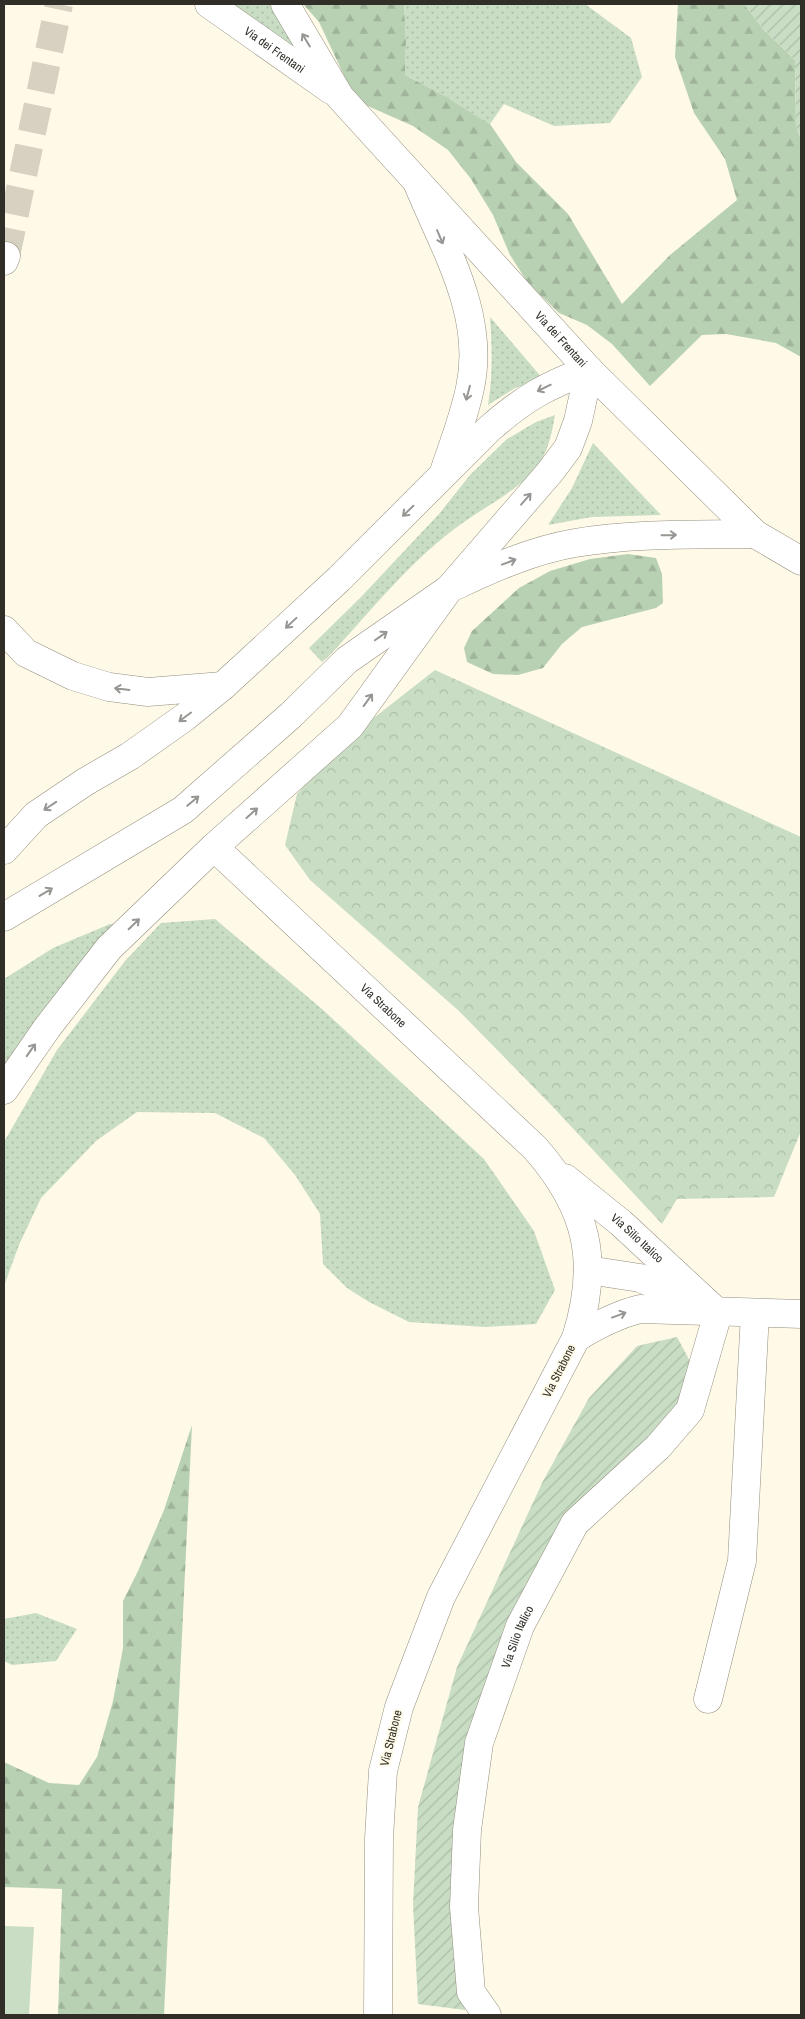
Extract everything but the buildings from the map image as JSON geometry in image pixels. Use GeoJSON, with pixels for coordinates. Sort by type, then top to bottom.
{"type":"FeatureCollection","features":[{"type":"Feature","properties":{"kind":"main road","name":"Via dei Frentani"},"geometry":{"type":"LineString","coordinates":[[209,4],[340,96]]}},
{"type":"Feature","properties":{"kind":"main road","name":"Via dei Frentani"},"geometry":{"type":"LineString","coordinates":[[285,4],[340,96],[589,370],[755,534],[801,561]]}},
{"type":"Feature","properties":{"kind":"main road"},"geometry":{"type":"LineString","coordinates":[[414,176],[463,290],[473,338],[470,388],[443,477]]}},
{"type":"Feature","properties":{"kind":"main road"},"geometry":{"type":"LineString","coordinates":[[4,850],[36,815],[85,782],[130,756],[185,717],[223,686],[339,579],[489,429],[513,408],[535,392],[589,370]]}},
{"type":"Feature","properties":{"kind":"main road"},"geometry":{"type":"LineString","coordinates":[[4,1090],[47,1028],[109,948],[214,846],[350,726],[449,589],[550,472],[568,448],[578,421],[589,370]]}},
{"type":"Feature","properties":{"kind":"main road"},"geometry":{"type":"LineString","coordinates":[[4,917],[183,810],[291,715],[347,660],[449,589],[510,560],[574,543],[641,536],[755,534]]}},
{"type":"Feature","properties":{"kind":"main road"},"geometry":{"type":"LineString","coordinates":[[4,630],[26,653],[73,676],[109,687],[148,692],[223,686]]}},
{"type":"Feature","properties":{"kind":"main road","name":"Via Strabone"},"geometry":{"type":"LineString","coordinates":[[214,846],[535,1148],[551,1167],[576,1208],[587,1249],[588,1270],[584,1313],[576,1338],[441,1597],[399,1707],[383,1771],[380,1838],[378,2015]]}},
{"type":"Feature","properties":{"kind":"main road","name":"Via Silio Italico"},"geometry":{"type":"LineString","coordinates":[[551,1167],[621,1224],[718,1312]]}},
{"type":"Feature","properties":{"kind":"main road","name":"Via Silio Italico"},"geometry":{"type":"LineString","coordinates":[[588,1270],[640,1278],[718,1312]]}},
{"type":"Feature","properties":{"kind":"main road","name":"Via Silio Italico"},"geometry":{"type":"LineString","coordinates":[[576,1338],[604,1321],[622,1313],[640,1309],[801,1314]]}},
{"type":"Feature","properties":{"kind":"main road","name":"Via Silio Italico"},"geometry":{"type":"LineString","coordinates":[[487,2015],[471,1992],[464,1907],[467,1830],[479,1743],[520,1626],[575,1522],[658,1447],[690,1410],[718,1312]]}},
{"type":"Feature","properties":{"kind":"main road"},"geometry":{"type":"LineString","coordinates":[[708,1699],[742,1560],[755,1313]]}},
{"type":"Feature","properties":{"kind":"green space"},"geometry":{"type":"Polygon","coordinates":[[[231,4],[272,4],[311,63],[231,4]]]}},
{"type":"Feature","properties":{"kind":"green space"},"geometry":{"type":"Polygon","coordinates":[[[303,4],[404,4],[405,75],[445,96],[490,124],[516,162],[568,214],[622,304],[670,255],[737,200],[725,159],[694,113],[675,57],[678,4],[744,4],[764,30],[795,60],[796,127],[801,139],[801,357],[776,343],[726,334],[702,335],[650,386],[612,344],[587,325],[559,313],[528,283],[510,255],[493,215],[471,179],[448,150],[413,126],[361,103],[347,82],[319,22],[303,4]]]}},
{"type":"Feature","properties":{"kind":"green space"},"geometry":{"type":"Polygon","coordinates":[[[404,4],[585,4],[631,38],[642,77],[610,123],[554,126],[504,104],[490,124],[445,96],[405,75],[404,4]]]}},
{"type":"Feature","properties":{"kind":"green space"},"geometry":{"type":"Polygon","coordinates":[[[744,4],[801,4],[801,139],[796,127],[795,60],[764,30],[744,4]]]}},
{"type":"Feature","properties":{"kind":"green space"},"geometry":{"type":"Polygon","coordinates":[[[490,317],[543,379],[515,388],[488,405],[492,361],[490,317]]]}},
{"type":"Feature","properties":{"kind":"green space"},"geometry":{"type":"Polygon","coordinates":[[[555,415],[551,436],[546,449],[540,462],[528,477],[508,493],[463,523],[420,558],[322,662],[309,648],[361,597],[439,514],[470,475],[507,439],[536,422],[555,415]]]}},
{"type":"Feature","properties":{"kind":"green space"},"geometry":{"type":"Polygon","coordinates":[[[593,443],[661,515],[592,517],[548,525],[572,488],[593,443]]]}},
{"type":"Feature","properties":{"kind":"green space"},"geometry":{"type":"Polygon","coordinates":[[[628,554],[656,558],[662,574],[663,603],[656,608],[582,627],[562,644],[543,668],[518,675],[493,674],[467,662],[464,648],[472,631],[519,588],[550,571],[590,559],[628,554]]]}},
{"type":"Feature","properties":{"kind":"green space"},"geometry":{"type":"Polygon","coordinates":[[[435,670],[801,837],[801,1131],[774,1197],[677,1199],[662,1224],[553,1107],[459,1011],[310,880],[285,845],[297,794],[343,742],[435,670]]]}},
{"type":"Feature","properties":{"kind":"green space"},"geometry":{"type":"Polygon","coordinates":[[[215,919],[322,1009],[484,1159],[534,1231],[555,1290],[536,1324],[485,1327],[409,1322],[369,1302],[347,1288],[323,1264],[320,1214],[295,1175],[264,1138],[215,1113],[137,1112],[96,1141],[41,1198],[19,1245],[4,1286],[4,1142],[57,1050],[125,961],[161,923],[215,919]]]}},
{"type":"Feature","properties":{"kind":"green space"},"geometry":{"type":"Polygon","coordinates":[[[123,923],[4,1073],[4,979],[53,948],[110,924],[123,923]]]}},
{"type":"Feature","properties":{"kind":"green space"},"geometry":{"type":"Polygon","coordinates":[[[677,1337],[691,1363],[682,1406],[531,1596],[455,1862],[453,1953],[465,2010],[418,2004],[413,1905],[418,1807],[457,1667],[543,1481],[589,1398],[637,1346],[677,1337]]]}},
{"type":"Feature","properties":{"kind":"green space"},"geometry":{"type":"Polygon","coordinates":[[[192,1425],[164,2015],[58,2015],[62,1889],[4,1887],[4,1762],[49,1783],[79,1785],[97,1757],[113,1701],[123,1648],[123,1601],[164,1510],[192,1425]]]}},
{"type":"Feature","properties":{"kind":"green space"},"geometry":{"type":"Polygon","coordinates":[[[36,1613],[77,1629],[56,1661],[12,1665],[4,1661],[4,1619],[36,1613]]]}},
{"type":"Feature","properties":{"kind":"green space"},"geometry":{"type":"Polygon","coordinates":[[[4,1926],[34,1927],[29,2015],[4,2015],[4,1926]]]}},
{"type":"Feature","properties":{"kind":"tunnel"},"geometry":{"type":"LineString","coordinates":[[6,256],[59,4]]}}]}
